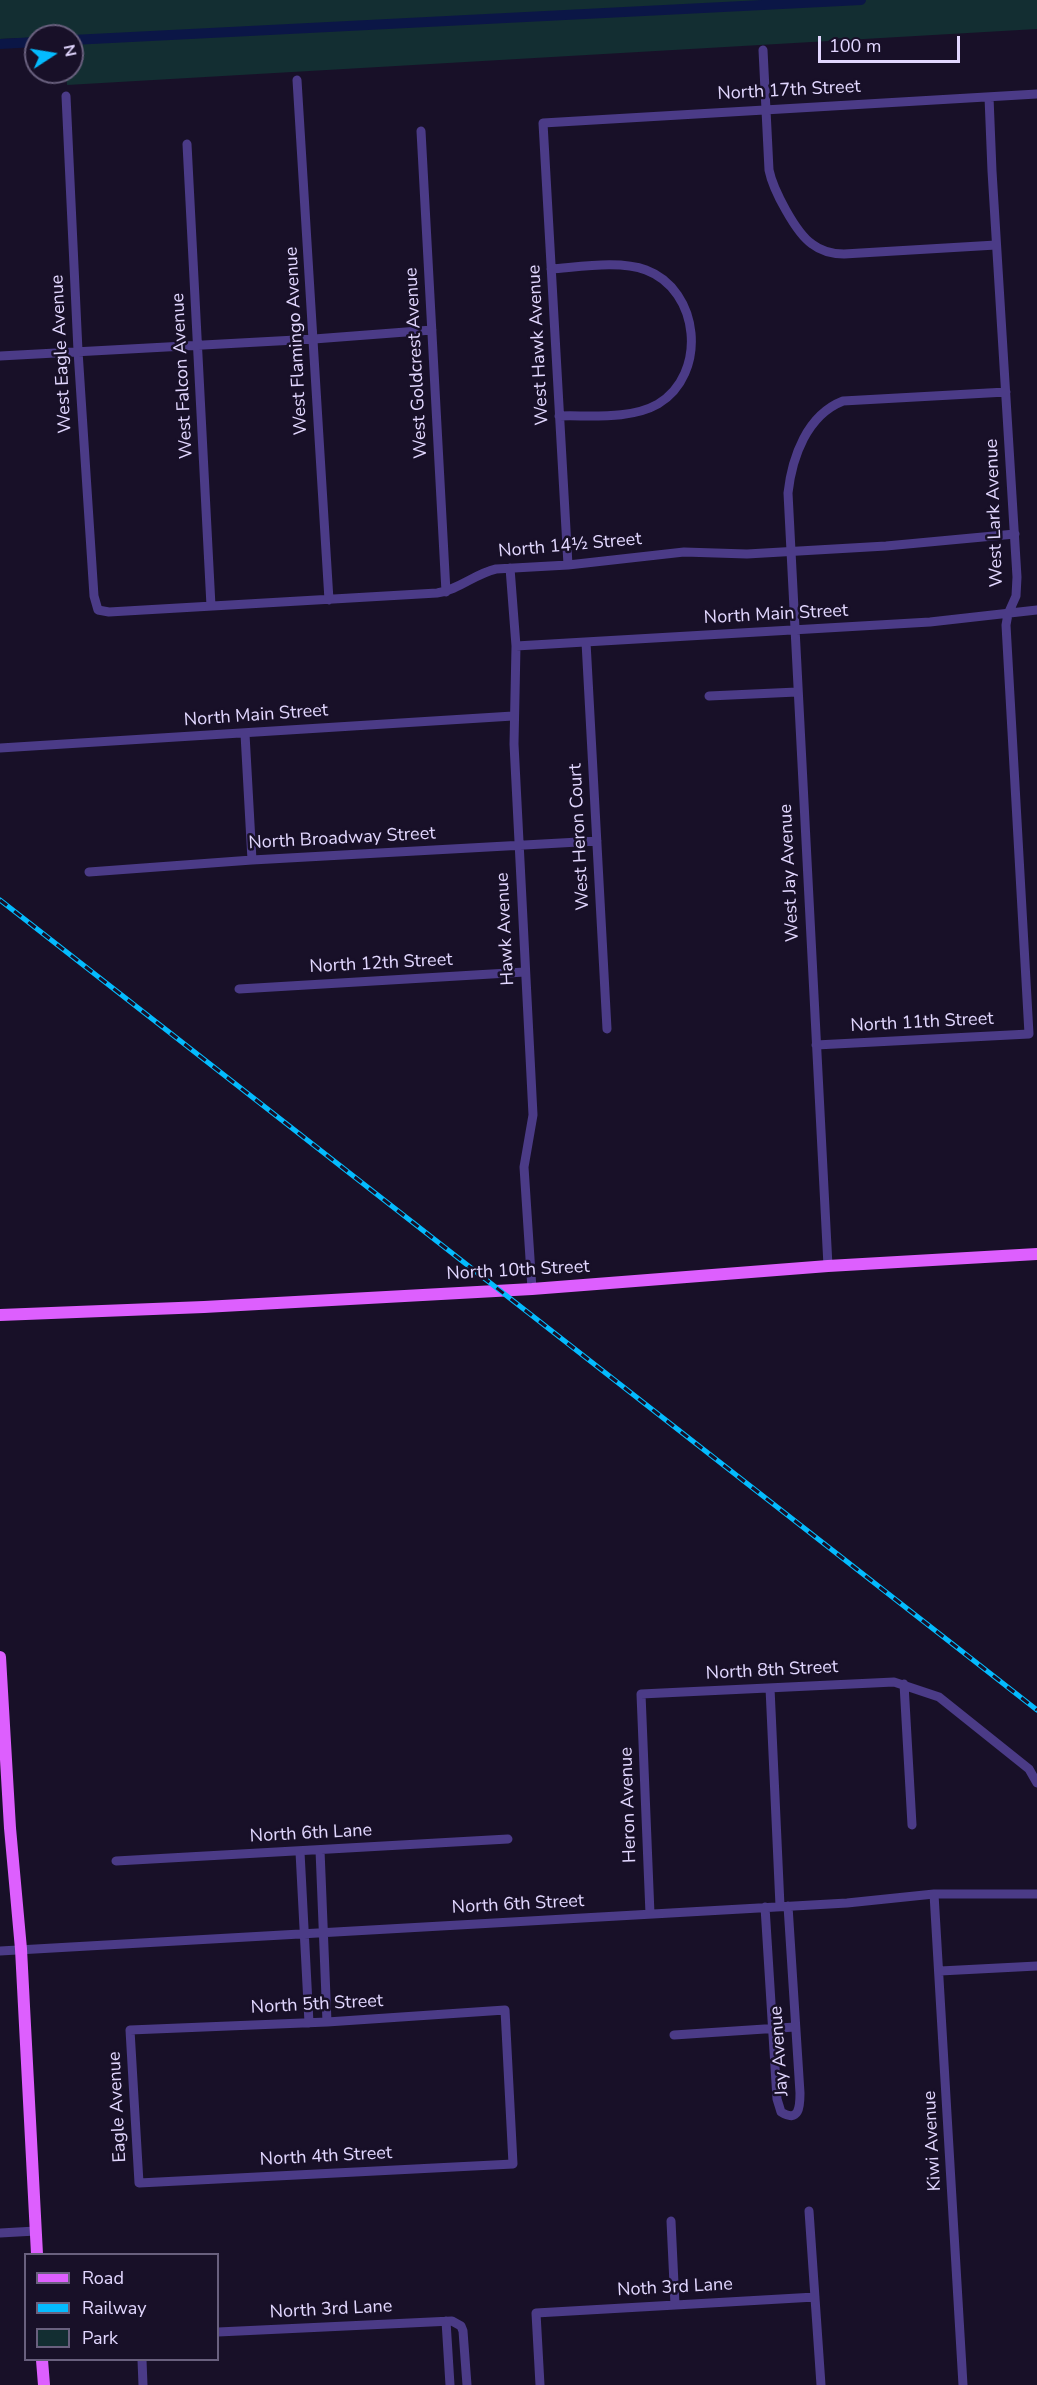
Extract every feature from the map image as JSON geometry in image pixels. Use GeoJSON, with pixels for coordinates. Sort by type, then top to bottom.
{"type":"FeatureCollection","features":[{"type":"Feature","properties":{"kind":"main road","name":"North 10th Street"},"geometry":{"type":"LineString","coordinates":[[0,1315],[204,1307],[532,1288],[828,1266],[1037,1254]]}},
{"type":"Feature","properties":{"kind":"main road"},"geometry":{"type":"LineString","coordinates":[[0,1657],[10,1828],[21,1949],[37,2253]]}},
{"type":"Feature","properties":{"kind":"main road"},"geometry":{"type":"LineString","coordinates":[[42,2361],[44,2385]]}},
{"type":"Feature","properties":{"kind":"street"},"geometry":{"type":"LineString","coordinates":[[763,50],[771,182],[781,201],[810,243],[828,252],[844,254],[996,245]]}},
{"type":"Feature","properties":{"kind":"street","name":"West Flamingo Avenue"},"geometry":{"type":"LineString","coordinates":[[297,80],[329,600]]}},
{"type":"Feature","properties":{"kind":"street","name":"North 17th Street"},"geometry":{"type":"LineString","coordinates":[[543,123],[1037,94]]}},
{"type":"Feature","properties":{"kind":"street","name":"West Eagle Avenue"},"geometry":{"type":"LineString","coordinates":[[66,96],[78,351],[94,596],[98,610]]}},
{"type":"Feature","properties":{"kind":"street","name":"West Lark Avenue"},"geometry":{"type":"LineString","coordinates":[[989,97],[996,245],[1015,534],[1016,596],[1008,614],[1006,636],[1029,1034]]}},
{"type":"Feature","properties":{"kind":"street","name":"West Hawk Avenue"},"geometry":{"type":"LineString","coordinates":[[543,123],[568,565]]}},
{"type":"Feature","properties":{"kind":"street","name":"West Goldcrest Avenue"},"geometry":{"type":"LineString","coordinates":[[421,131],[446,592]]}},
{"type":"Feature","properties":{"kind":"street","name":"West Falcon Avenue"},"geometry":{"type":"LineString","coordinates":[[186,144],[211,606]]}},
{"type":"Feature","properties":{"kind":"street"},"geometry":{"type":"LineString","coordinates":[[551,269],[625,265],[651,272],[676,289],[687,310],[690,328],[690,357],[686,371],[680,384],[659,403],[628,413],[559,416]]}},
{"type":"Feature","properties":{"kind":"street"},"geometry":{"type":"LineString","coordinates":[[0,356],[314,339],[432,330]]}},
{"type":"Feature","properties":{"kind":"street","name":"West Jay Avenue"},"geometry":{"type":"LineString","coordinates":[[828,1266],[790,552],[788,493],[790,478],[794,459],[811,427],[826,408],[835,404],[850,400],[1006,392]]}},
{"type":"Feature","properties":{"kind":"street","name":"North 14½ Street"},"geometry":{"type":"LineString","coordinates":[[98,610],[110,612],[446,592],[484,571],[510,568],[568,565],[684,552],[747,554],[790,552],[1015,534]]}},
{"type":"Feature","properties":{"kind":"street","name":"Hawk Avenue"},"geometry":{"type":"LineString","coordinates":[[510,568],[516,646],[513,716],[518,846],[533,1115],[525,1167],[532,1288]]}},
{"type":"Feature","properties":{"kind":"street","name":"North Main Street"},"geometry":{"type":"LineString","coordinates":[[516,646],[930,622],[1037,610]]}},
{"type":"Feature","properties":{"kind":"street","name":"West Heron Court"},"geometry":{"type":"LineString","coordinates":[[586,642],[607,1029]]}},
{"type":"Feature","properties":{"kind":"street"},"geometry":{"type":"LineString","coordinates":[[709,696],[797,692]]}},
{"type":"Feature","properties":{"kind":"street","name":"North Main Street"},"geometry":{"type":"LineString","coordinates":[[0,748],[513,716]]}},
{"type":"Feature","properties":{"kind":"street"},"geometry":{"type":"LineString","coordinates":[[245,734],[252,860]]}},
{"type":"Feature","properties":{"kind":"street","name":"North Broadway Street"},"geometry":{"type":"LineString","coordinates":[[89,872],[252,860],[597,841]]}},
{"type":"Feature","properties":{"kind":"street","name":"North 12th Street"},"geometry":{"type":"LineString","coordinates":[[239,989],[525,972]]}},
{"type":"Feature","properties":{"kind":"street","name":"North 11th Street"},"geometry":{"type":"LineString","coordinates":[[816,1045],[1029,1034]]}},
{"type":"Feature","properties":{"kind":"street","name":"North 8th Street"},"geometry":{"type":"LineString","coordinates":[[641,1694],[879,1682],[904,1684],[939,1697],[1029,1769],[1037,1783]]}},
{"type":"Feature","properties":{"kind":"street"},"geometry":{"type":"LineString","coordinates":[[904,1684],[912,1825]]}},
{"type":"Feature","properties":{"kind":"street","name":"Jay Avenue"},"geometry":{"type":"LineString","coordinates":[[765,1907],[778,2106],[780,2112],[792,2115],[800,2109],[800,2103],[770,1688]]}},
{"type":"Feature","properties":{"kind":"street","name":"Heron Avenue"},"geometry":{"type":"LineString","coordinates":[[641,1694],[650,1914]]}},
{"type":"Feature","properties":{"kind":"street","name":"North 6th Lane"},"geometry":{"type":"LineString","coordinates":[[116,1861],[508,1839]]}},
{"type":"Feature","properties":{"kind":"street"},"geometry":{"type":"LineString","coordinates":[[320,1850],[327,2022]]}},
{"type":"Feature","properties":{"kind":"street"},"geometry":{"type":"LineString","coordinates":[[300,1852],[309,2023]]}},
{"type":"Feature","properties":{"kind":"street","name":"North 6th Street"},"geometry":{"type":"LineString","coordinates":[[0,1951],[784,1906],[934,1894],[1037,1894]]}},
{"type":"Feature","properties":{"kind":"street","name":"Kiwi Avenue"},"geometry":{"type":"LineString","coordinates":[[934,1894],[963,2385]]}},
{"type":"Feature","properties":{"kind":"street"},"geometry":{"type":"LineString","coordinates":[[940,1971],[1037,1966]]}},
{"type":"Feature","properties":{"kind":"street","name":"North 5th Street"},"geometry":{"type":"LineString","coordinates":[[130,2030],[309,2023],[505,2010],[513,2164]]}},
{"type":"Feature","properties":{"kind":"street"},"geometry":{"type":"LineString","coordinates":[[674,2035],[795,2027]]}},
{"type":"Feature","properties":{"kind":"street","name":"Eagle Avenue"},"geometry":{"type":"LineString","coordinates":[[130,2030],[140,2183]]}},
{"type":"Feature","properties":{"kind":"street","name":"North 4th Street"},"geometry":{"type":"LineString","coordinates":[[140,2183],[513,2164]]}},
{"type":"Feature","properties":{"kind":"street"},"geometry":{"type":"LineString","coordinates":[[809,2211],[821,2385]]}},
{"type":"Feature","properties":{"kind":"street"},"geometry":{"type":"LineString","coordinates":[[671,2221],[675,2305]]}},
{"type":"Feature","properties":{"kind":"street"},"geometry":{"type":"LineString","coordinates":[[0,2233],[36,2231]]}},
{"type":"Feature","properties":{"kind":"street","name":"Noth 3rd Lane"},"geometry":{"type":"LineString","coordinates":[[540,2385],[536,2313],[815,2297]]}},
{"type":"Feature","properties":{"kind":"street"},"geometry":{"type":"LineString","coordinates":[[450,2385],[446,2320],[456,2322],[463,2331],[467,2385]]}},
{"type":"Feature","properties":{"kind":"street","name":"North 3rd Lane"},"geometry":{"type":"LineString","coordinates":[[219,2332],[446,2320]]}},
{"type":"Feature","properties":{"kind":"street"},"geometry":{"type":"LineString","coordinates":[[142,2361],[143,2385]]}},
{"type":"Feature","properties":{"kind":"green space"},"geometry":{"type":"Polygon","coordinates":[[[0,0],[1037,0],[1037,29],[67,85],[84,84],[84,24],[24,24],[24,38],[0,39],[0,0]]]}},
{"type":"Feature","properties":{"kind":"waterway"},"geometry":{"type":"LineString","coordinates":[[84,39],[861,0]]}},
{"type":"Feature","properties":{"kind":"waterway"},"geometry":{"type":"LineString","coordinates":[[0,44],[24,43]]}},
{"type":"Feature","properties":{"kind":"railway"},"geometry":{"type":"LineString","coordinates":[[0,900],[1037,1710]]}}]}
